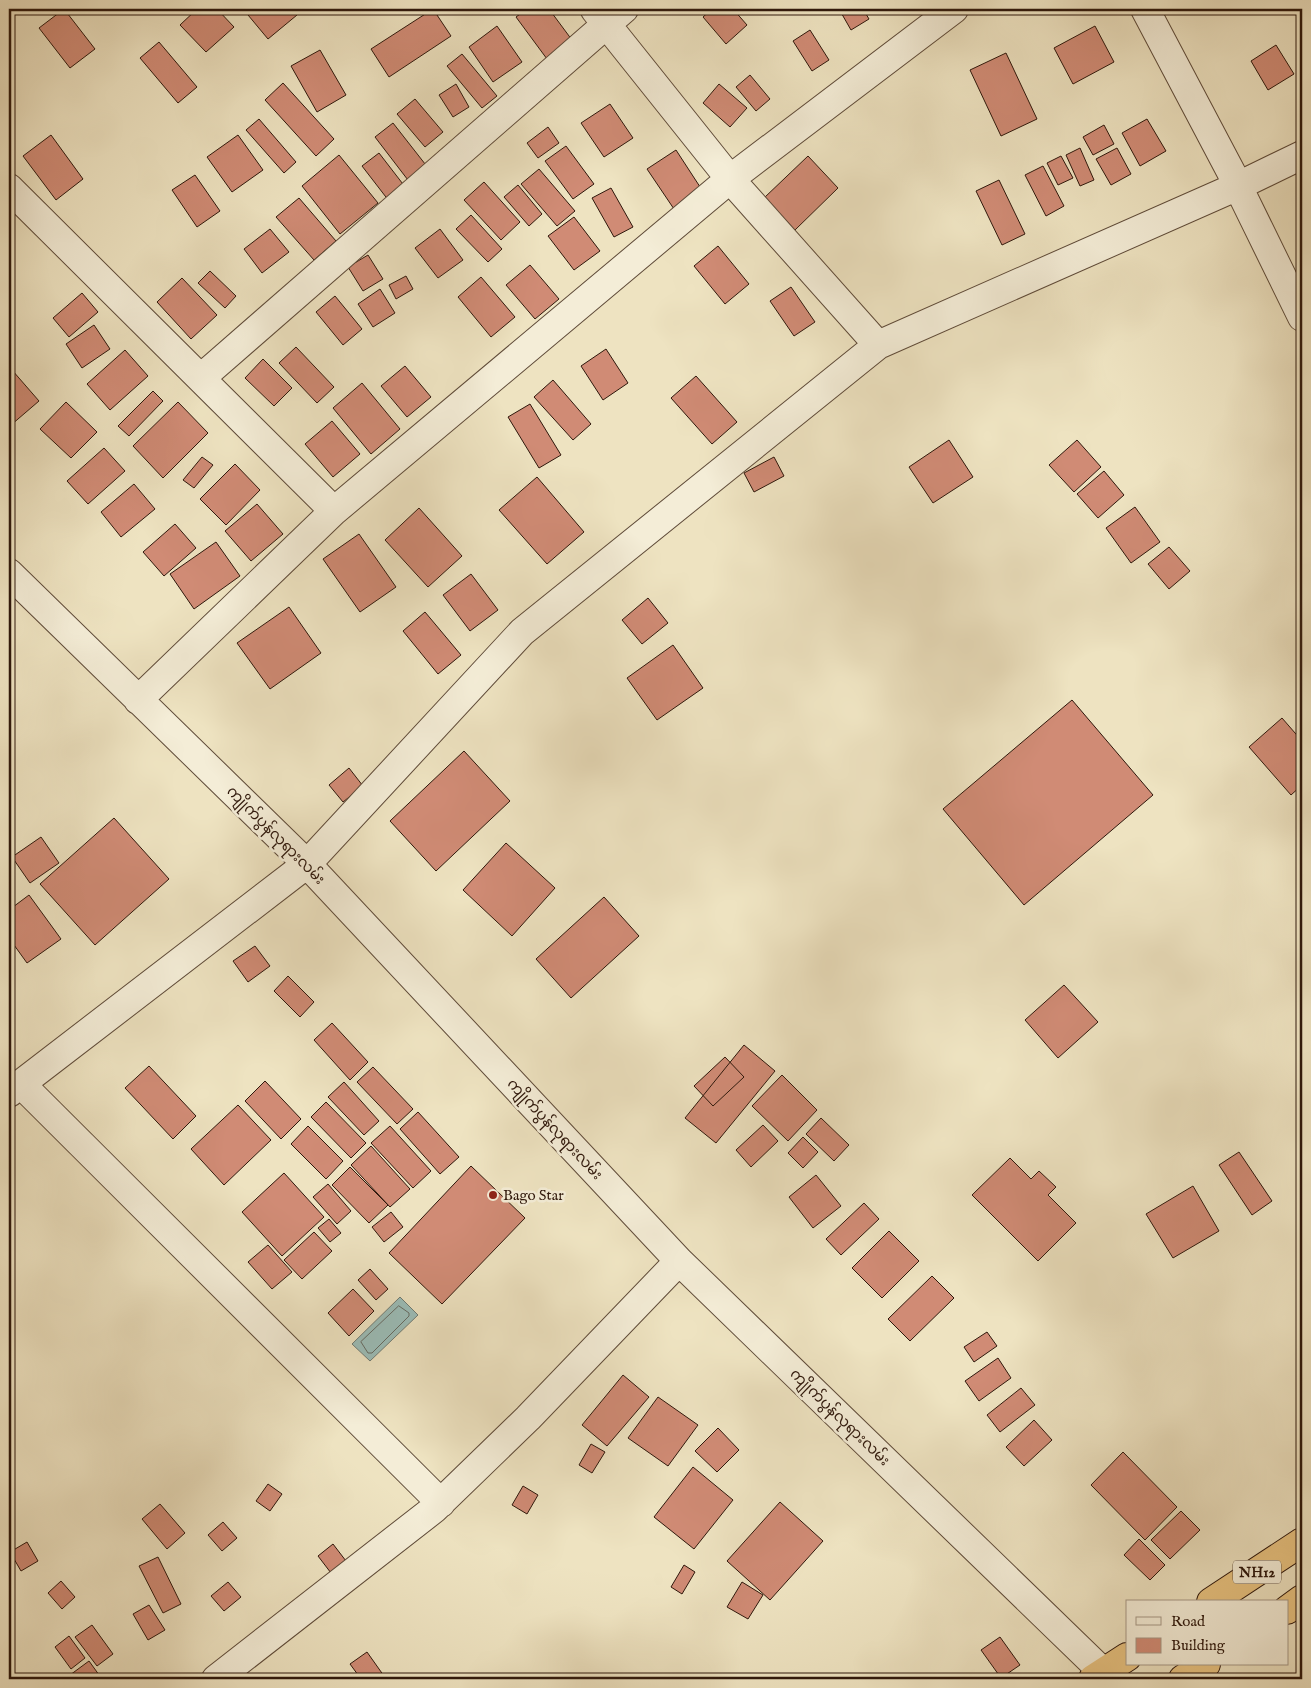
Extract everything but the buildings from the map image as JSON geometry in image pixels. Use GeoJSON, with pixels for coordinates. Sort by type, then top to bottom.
{"type":"FeatureCollection","features":[{"type":"Feature","properties":{"kind":"highway","name":"NH12"},"geometry":{"type":"LineString","coordinates":[[1214,1600],[1302,1542]]}},
{"type":"Feature","properties":{"kind":"highway"},"geometry":{"type":"LineString","coordinates":[[1288,1609],[1302,1600]]}},
{"type":"Feature","properties":{"kind":"highway"},"geometry":{"type":"LineString","coordinates":[[1100,1677],[1126,1658]]}},
{"type":"Feature","properties":{"kind":"highway"},"geometry":{"type":"LineString","coordinates":[[1184,1679],[1203,1666]]}},
{"type":"Feature","properties":{"kind":"street"},"geometry":{"type":"LineString","coordinates":[[138,700],[334,511],[730,179],[954,9]]}},
{"type":"Feature","properties":{"kind":"street"},"geometry":{"type":"LineString","coordinates":[[1145,9],[1238,186],[1302,317]]}},
{"type":"Feature","properties":{"kind":"street"},"geometry":{"type":"LineString","coordinates":[[201,378],[608,14],[730,179],[878,345]]}},
{"type":"Feature","properties":{"kind":"street"},"geometry":{"type":"LineString","coordinates":[[441,1503],[15,1089],[307,864],[522,632],[878,345],[1238,186],[1302,155]]}},
{"type":"Feature","properties":{"kind":"street"},"geometry":{"type":"LineString","coordinates":[[9,188],[334,511]]}},
{"type":"Feature","properties":{"kind":"street","name":"ကျိုက်ပွန်လုရားလမ်း"},"geometry":{"type":"LineString","coordinates":[[9,573],[307,864],[679,1261],[1100,1677]]}},
{"type":"Feature","properties":{"kind":"street"},"geometry":{"type":"LineString","coordinates":[[216,1679],[441,1503],[528,1418],[679,1261]]}},
{"type":"Feature","properties":{"kind":"water"},"geometry":{"type":"Polygon","coordinates":[[[400,1297],[418,1315],[370,1361],[352,1344],[400,1297]]]}},
{"type":"Feature","properties":{"kind":"place","name":"Bago Star"},"geometry":{"type":"Point","coordinates":[493,1195]}}]}
